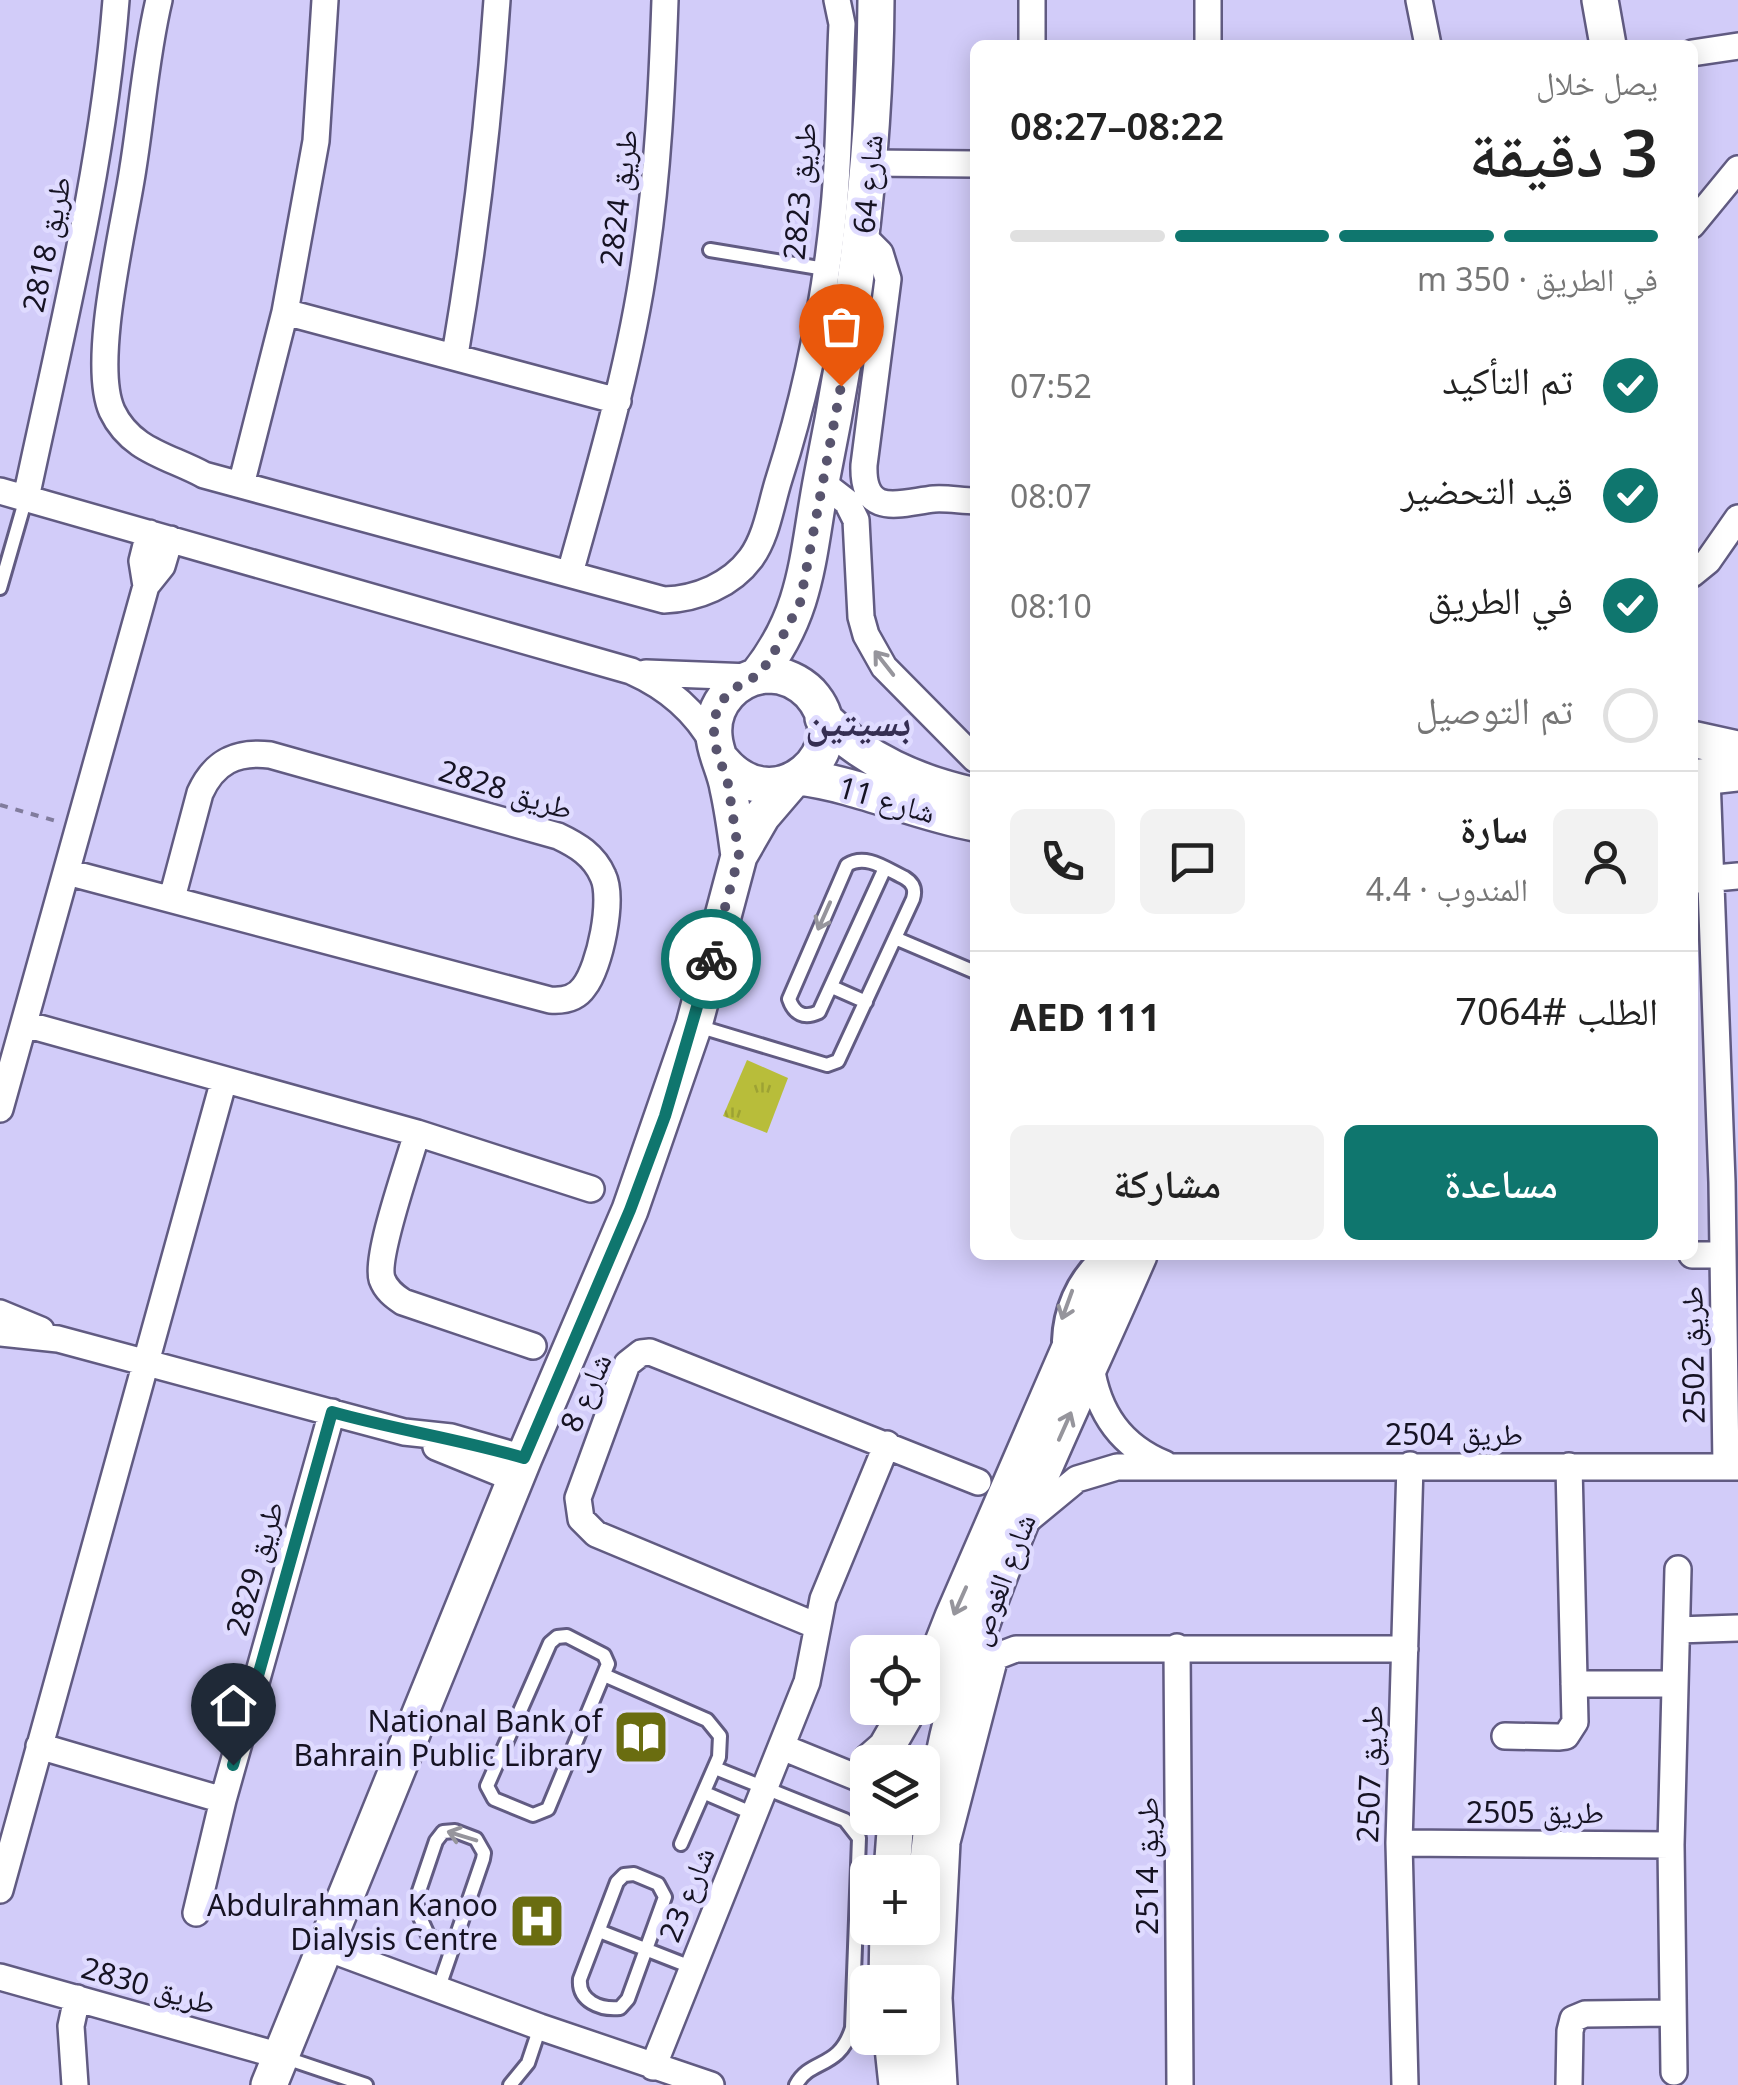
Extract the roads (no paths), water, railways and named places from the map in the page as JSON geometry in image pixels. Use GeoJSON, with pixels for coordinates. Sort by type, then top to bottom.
{"type":"FeatureCollection","features":[{"type":"Feature","properties":{"kind":"street","name":"طريق 2818"},"geometry":{"type":"LineString","coordinates":[[26,498],[98,152],[111,74],[116,0]]}},
{"type":"Feature","properties":{"kind":"street","name":"طريق 2823"},"geometry":{"type":"LineString","coordinates":[[159,0],[111,295],[99,326],[92,370],[97,403],[123,446],[174,472],[204,475],[632,591],[670,591],[714,578],[742,553],[772,503],[807,376],[834,208],[842,24],[837,0]]}},
{"type":"Feature","properties":{"kind":"street"},"geometry":{"type":"LineString","coordinates":[[240,485],[285,312],[316,141],[325,0]]}},
{"type":"Feature","properties":{"kind":"street"},"geometry":{"type":"LineString","coordinates":[[455,355],[476,232],[497,0]]}},
{"type":"Feature","properties":{"kind":"street","name":"طريق 2824"},"geometry":{"type":"LineString","coordinates":[[570,573],[618,401],[645,262],[660,135],[665,0]]}},
{"type":"Feature","properties":{"kind":"street","name":"شارع 64"},"geometry":{"type":"LineString","coordinates":[[818,708],[805,660],[800,603],[841,386],[863,236],[875,96],[876,0]]}},
{"type":"Feature","properties":{"kind":"street"},"geometry":{"type":"LineString","coordinates":[[1032,0],[1032,40]]}},
{"type":"Feature","properties":{"kind":"street"},"geometry":{"type":"LineString","coordinates":[[1208,0],[1208,40]]}},
{"type":"Feature","properties":{"kind":"street"},"geometry":{"type":"LineString","coordinates":[[1419,0],[1427,40]]}},
{"type":"Feature","properties":{"kind":"street"},"geometry":{"type":"LineString","coordinates":[[1600,0],[1607,40]]}},
{"type":"Feature","properties":{"kind":"street"},"geometry":{"type":"LineString","coordinates":[[1698,52],[1738,46]]}},
{"type":"Feature","properties":{"kind":"street"},"geometry":{"type":"LineString","coordinates":[[869,163],[970,164]]}},
{"type":"Feature","properties":{"kind":"street"},"geometry":{"type":"LineString","coordinates":[[1698,218],[1738,170]]}},
{"type":"Feature","properties":{"kind":"street"},"geometry":{"type":"LineString","coordinates":[[863,236],[880,253],[888,280],[864,465],[866,483],[876,498],[892,506],[932,499],[970,502]]}},
{"type":"Feature","properties":{"kind":"street"},"geometry":{"type":"LineString","coordinates":[[285,312],[618,401]]}},
{"type":"Feature","properties":{"kind":"street"},"geometry":{"type":"LineString","coordinates":[[821,482],[847,502],[856,520],[862,617],[875,653],[970,753]]}},
{"type":"Feature","properties":{"kind":"street"},"geometry":{"type":"LineString","coordinates":[[0,491],[631,671],[692,677],[782,677],[805,688],[818,708],[821,752],[762,816],[739,856],[694,1025],[630,1210],[519,1469],[275,2071]]}},
{"type":"Feature","properties":{"kind":"street"},"geometry":{"type":"LineString","coordinates":[[1698,569],[1738,518]]}},
{"type":"Feature","properties":{"kind":"street"},"geometry":{"type":"LineString","coordinates":[[0,1109],[146,586],[142,561],[160,536]]}},
{"type":"Feature","properties":{"kind":"street","name":"شارع 64"},"geometry":{"type":"LineString","coordinates":[[756,677],[782,642],[800,603]]}},
{"type":"Feature","properties":{"kind":"street"},"geometry":{"type":"LineString","coordinates":[[631,671],[667,690],[683,704],[720,757],[741,779],[766,786],[796,779]]}},
{"type":"Feature","properties":{"kind":"street"},"geometry":{"type":"LineString","coordinates":[[739,856],[713,730],[718,707],[733,688],[756,677]]}},
{"type":"Feature","properties":{"kind":"street","name":"شارع 11"},"geometry":{"type":"LineString","coordinates":[[818,708],[856,748],[894,770],[937,788],[970,795]]}},
{"type":"Feature","properties":{"kind":"street"},"geometry":{"type":"LineString","coordinates":[[1698,739],[1738,749]]}},
{"type":"Feature","properties":{"kind":"street"},"geometry":{"type":"LineString","coordinates":[[1707,769],[1738,749]]}},
{"type":"Feature","properties":{"kind":"street","name":"طريق 2828"},"geometry":{"type":"LineString","coordinates":[[67,872],[562,1001],[584,988],[590,977],[609,899],[594,859],[578,845],[558,836],[252,752],[220,764],[207,777],[172,898]]}},
{"type":"Feature","properties":{"kind":"street","name":"طريق 2502"},"geometry":{"type":"LineString","coordinates":[[1707,769],[1701,879],[1730,1182],[1723,1255],[1732,1466]]}},
{"type":"Feature","properties":{"kind":"street","name":"شارع 11"},"geometry":{"type":"LineString","coordinates":[[796,779],[842,784],[970,822]]}},
{"type":"Feature","properties":{"kind":"street"},"geometry":{"type":"LineString","coordinates":[[1701,879],[1738,876]]}},
{"type":"Feature","properties":{"kind":"street"},"geometry":{"type":"LineString","coordinates":[[24,1024],[417,1134],[592,1188]]}},
{"type":"Feature","properties":{"kind":"street"},"geometry":{"type":"LineString","coordinates":[[0,1890],[224,1080]]}},
{"type":"Feature","properties":{"kind":"street"},"geometry":{"type":"LineString","coordinates":[[417,1134],[382,1255],[381,1278],[386,1288],[403,1302],[533,1346]]}},
{"type":"Feature","properties":{"kind":"street"},"geometry":{"type":"LineString","coordinates":[[1698,1255],[1723,1255]]}},
{"type":"Feature","properties":{"kind":"street","name":"شارع الغوص"},"geometry":{"type":"LineString","coordinates":[[928,1855],[946,1746],[979,1632],[1021,1526],[1108,1260]]}},
{"type":"Feature","properties":{"kind":"street","name":"شارع الغوص"},"geometry":{"type":"LineString","coordinates":[[940,1655],[1077,1365],[1136,1260]]}},
{"type":"Feature","properties":{"kind":"street"},"geometry":{"type":"LineString","coordinates":[[0,1313],[58,1339]]}},
{"type":"Feature","properties":{"kind":"street"},"geometry":{"type":"LineString","coordinates":[[0,1333],[58,1339],[404,1432],[462,1440],[519,1469]]}},
{"type":"Feature","properties":{"kind":"street","name":"شارع 8"},"geometry":{"type":"LineString","coordinates":[[817,1626],[587,1528],[581,1519],[578,1498],[633,1357],[650,1352],[978,1482]]}},
{"type":"Feature","properties":{"kind":"street","name":"طريق 2504"},"geometry":{"type":"LineString","coordinates":[[1077,1365],[1116,1430],[1131,1446],[1170,1466]]}},
{"type":"Feature","properties":{"kind":"street","name":"طريق 2829"},"geometry":{"type":"LineString","coordinates":[[196,1913],[223,1800],[332,1412]]}},
{"type":"Feature","properties":{"kind":"street"},"geometry":{"type":"LineString","coordinates":[[850,1766],[782,1746],[811,1669],[828,1586],[887,1444]]}},
{"type":"Feature","properties":{"kind":"street","name":"طريق 2507"},"geometry":{"type":"LineString","coordinates":[[1405,2085],[1399,1843],[1410,1465]]}},
{"type":"Feature","properties":{"kind":"street"},"geometry":{"type":"LineString","coordinates":[[1505,1736],[1566,1736],[1575,1722],[1569,1466]]}},
{"type":"Feature","properties":{"kind":"street","name":"طريق 2504"},"geometry":{"type":"LineString","coordinates":[[1021,1526],[1077,1480],[1118,1468],[1732,1466]]}},
{"type":"Feature","properties":{"kind":"street"},"geometry":{"type":"LineString","coordinates":[[1674,2072],[1671,1845],[1678,1570]]}},
{"type":"Feature","properties":{"kind":"street"},"geometry":{"type":"LineString","coordinates":[[1677,1630],[1738,1628]]}},
{"type":"Feature","properties":{"kind":"street"},"geometry":{"type":"LineString","coordinates":[[944,2085],[939,1998],[948,1842],[992,1663],[1002,1653],[1016,1649],[1177,1646],[1406,1650]]}},
{"type":"Feature","properties":{"kind":"street","name":"طريق 2514"},"geometry":{"type":"LineString","coordinates":[[1177,1646],[1180,2085]]}},
{"type":"Feature","properties":{"kind":"street"},"geometry":{"type":"LineString","coordinates":[[1574,1684],[1675,1684]]}},
{"type":"Feature","properties":{"kind":"street"},"geometry":{"type":"LineString","coordinates":[[39,1746],[223,1800]]}},
{"type":"Feature","properties":{"kind":"street","name":"شارع 23"},"geometry":{"type":"LineString","coordinates":[[653,2068],[782,1746]]}},
{"type":"Feature","properties":{"kind":"street","name":"طريق 2505"},"geometry":{"type":"LineString","coordinates":[[1399,1843],[1671,1845]]}},
{"type":"Feature","properties":{"kind":"street"},"geometry":{"type":"LineString","coordinates":[[324,1947],[540,2028],[711,2085]]}},
{"type":"Feature","properties":{"kind":"street","name":"طريق 2830"},"geometry":{"type":"LineString","coordinates":[[0,1977],[78,1998],[275,2071]]}},
{"type":"Feature","properties":{"kind":"street"},"geometry":{"type":"LineString","coordinates":[[75,2085],[71,2026],[78,1998]]}},
{"type":"Feature","properties":{"kind":"street"},"geometry":{"type":"LineString","coordinates":[[1569,2085],[1573,2019],[1585,2014],[1672,2013]]}},
{"type":"Feature","properties":{"kind":"street"},"geometry":{"type":"LineString","coordinates":[[894,2055],[897,2085]]}},
{"type":"Feature","properties":{"kind":"street"},"geometry":{"type":"LineString","coordinates":[[923,2055],[926,2085]]}},
{"type":"Feature","properties":{"kind":"lane"},"geometry":{"type":"LineString","coordinates":[[710,250],[825,269]]}},
{"type":"Feature","properties":{"kind":"lane"},"geometry":{"type":"LineString","coordinates":[[0,588],[26,498]]}},
{"type":"Feature","properties":{"kind":"lane"},"geometry":{"type":"LineString","coordinates":[[694,1025],[827,1065],[841,1056],[914,889],[909,880],[885,868],[860,859],[847,865],[789,999],[792,1009],[810,1016],[819,1012],[885,868]]}},
{"type":"Feature","properties":{"kind":"lane"},"geometry":{"type":"LineString","coordinates":[[895,938],[970,970]]}},
{"type":"Feature","properties":{"kind":"lane"},"geometry":{"type":"LineString","coordinates":[[832,987],[866,1002]]}},
{"type":"Feature","properties":{"kind":"lane"},"geometry":{"type":"LineString","coordinates":[[1077,1365],[1059,1341],[1064,1307],[1082,1272],[1093,1260]]}},
{"type":"Feature","properties":{"kind":"lane"},"geometry":{"type":"LineString","coordinates":[[567,1636],[601,1652],[608,1664],[604,1674],[548,1809],[533,1815],[490,1796],[488,1782],[550,1643],[567,1636]]}},
{"type":"Feature","properties":{"kind":"lane"},"geometry":{"type":"LineString","coordinates":[[604,1674],[707,1720],[720,1736],[722,1747],[715,1768],[681,1844]]}},
{"type":"Feature","properties":{"kind":"lane"},"geometry":{"type":"LineString","coordinates":[[715,1768],[845,1820],[855,1830],[860,1846],[852,2028],[848,2044],[838,2056],[799,2078],[796,2085]]}},
{"type":"Feature","properties":{"kind":"lane"},"geometry":{"type":"LineString","coordinates":[[705,1794],[754,1814]]}},
{"type":"Feature","properties":{"kind":"lane"},"geometry":{"type":"LineString","coordinates":[[438,1990],[452,1949],[484,1854],[476,1839],[449,1830],[436,1841],[417,1904],[428,1935],[452,1949]]}},
{"type":"Feature","properties":{"kind":"lane"},"geometry":{"type":"LineString","coordinates":[[634,1874],[658,1884],[665,1897],[646,1949],[625,2004],[614,2009],[586,2000],[580,1991],[580,1979],[617,1882],[624,1876],[634,1874]]}},
{"type":"Feature","properties":{"kind":"lane"},"geometry":{"type":"LineString","coordinates":[[599,1931],[692,1967]]}},
{"type":"Feature","properties":{"kind":"lane"},"geometry":{"type":"LineString","coordinates":[[510,2085],[528,2063],[540,2028]]}},
{"type":"Feature","properties":{"kind":"lane"},"geometry":{"type":"LineString","coordinates":[[275,2071],[366,2085]]}},
{"type":"Feature","properties":{"kind":"place","name":"National Bank of Bahrain Public Library"},"geometry":{"type":"Point","coordinates":[641,1737]}},
{"type":"Feature","properties":{"kind":"place","name":"Abdulrahman Kanoo Dialysis Centre"},"geometry":{"type":"Point","coordinates":[537,1921]}},
{"type":"Feature","properties":{"kind":"district","name":"بسيتين"},"geometry":{"type":"Point","coordinates":[858,720]}}]}
